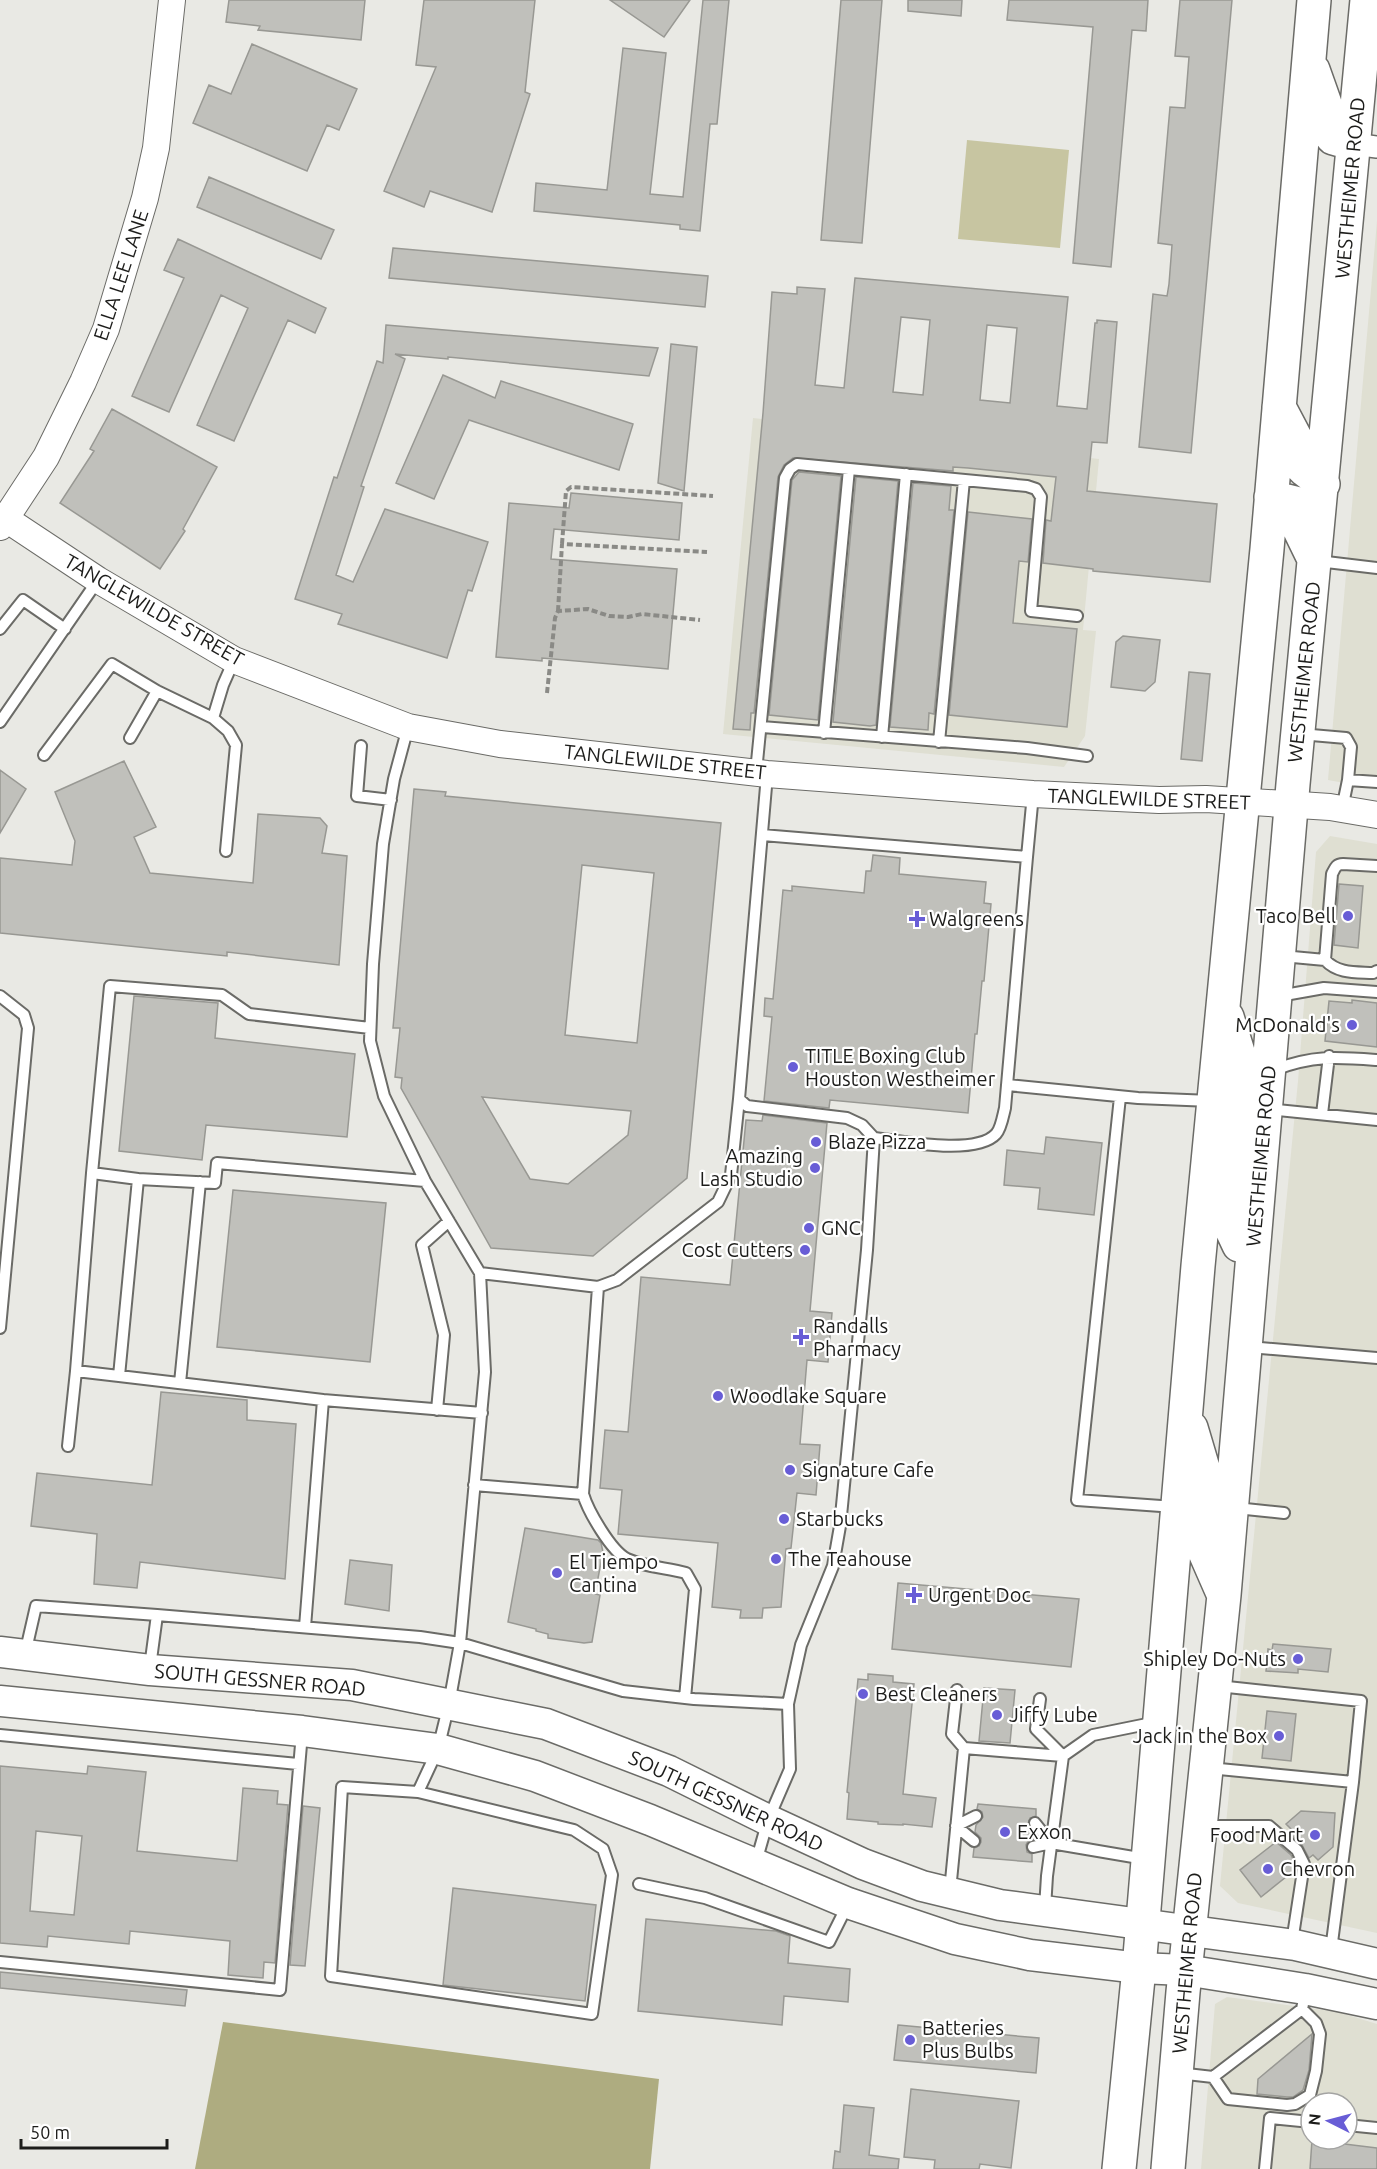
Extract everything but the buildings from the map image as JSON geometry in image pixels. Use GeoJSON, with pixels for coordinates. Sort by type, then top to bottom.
{"type":"FeatureCollection","features":[{"type":"Feature","properties":{"kind":"main road"},"geometry":{"type":"LineString","coordinates":[[1119,2169],[1149,1859],[1198,1266],[1271,497],[1314,0]]}},
{"type":"Feature","properties":{"kind":"main road","name":"WESTHEIMER ROAD"},"geometry":{"type":"LineString","coordinates":[[1168,2169],[1185,1970],[1224,1595],[1264,1108],[1298,733],[1323,484],[1365,146],[1367,0]]}},
{"type":"Feature","properties":{"kind":"main road"},"geometry":{"type":"LineString","coordinates":[[1309,60],[1329,115],[1329,133],[1333,138],[1365,146]]}},
{"type":"Feature","properties":{"kind":"main road"},"geometry":{"type":"LineString","coordinates":[[1279,407],[1299,445],[1300,465],[1323,484]]}},
{"type":"Feature","properties":{"kind":"main road"},"geometry":{"type":"LineString","coordinates":[[1271,497],[1295,503],[1296,522],[1316,561]]}},
{"type":"Feature","properties":{"kind":"main road"},"geometry":{"type":"LineString","coordinates":[[1223,1004],[1244,1068],[1242,1083],[1244,1094],[1250,1101],[1264,1108]]}},
{"type":"Feature","properties":{"kind":"main road"},"geometry":{"type":"LineString","coordinates":[[1215,1101],[1232,1111],[1239,1126],[1232,1228],[1251,1271]]}},
{"type":"Feature","properties":{"kind":"main road"},"geometry":{"type":"LineString","coordinates":[[1186,1409],[1205,1475],[1208,1496],[1215,1503],[1230,1508]]}},
{"type":"Feature","properties":{"kind":"main road"},"geometry":{"type":"LineString","coordinates":[[1178,1507],[1195,1517],[1201,1525],[1204,1534],[1204,1550],[1224,1595]]}},
{"type":"Feature","properties":{"kind":"main road","name":"SOUTH GESSNER ROAD"},"geometry":{"type":"LineString","coordinates":[[13,1653],[150,1670],[352,1685],[546,1724],[669,1771],[863,1864],[922,1886],[1000,1905],[1292,1945],[1377,1964]]}},
{"type":"Feature","properties":{"kind":"main road"},"geometry":{"type":"LineString","coordinates":[[0,1701],[301,1741],[438,1749],[535,1776],[650,1820],[848,1903],[955,1939],[1030,1955],[1139,1968],[1185,1970],[1304,1999],[1377,2004]]}},
{"type":"Feature","properties":{"kind":"street","name":"ELLA LEE LANE"},"geometry":{"type":"LineString","coordinates":[[3,523],[46,457],[106,329],[145,198],[156,148],[172,0]]}},
{"type":"Feature","properties":{"kind":"street","name":"TANGLEWILDE STREET"},"geometry":{"type":"LineString","coordinates":[[3,523],[234,660],[408,727],[500,744],[762,773],[1033,794],[1159,800],[1206,799],[1342,809],[1377,814]]}},
{"type":"Feature","properties":{"kind":"lane"},"geometry":{"type":"LineString","coordinates":[[480,1273],[598,1287],[617,1280],[718,1202],[731,1175],[762,835],[761,727],[785,478],[790,469],[797,464],[1027,486],[1036,489],[1041,497],[1031,610],[1077,616]]}},
{"type":"Feature","properties":{"kind":"lane"},"geometry":{"type":"LineString","coordinates":[[824,733],[849,469]]}},
{"type":"Feature","properties":{"kind":"lane"},"geometry":{"type":"LineString","coordinates":[[882,737],[906,474]]}},
{"type":"Feature","properties":{"kind":"lane"},"geometry":{"type":"LineString","coordinates":[[939,742],[963,480]]}},
{"type":"Feature","properties":{"kind":"lane"},"geometry":{"type":"LineString","coordinates":[[1316,561],[1377,568]]}},
{"type":"Feature","properties":{"kind":"lane"},"geometry":{"type":"LineString","coordinates":[[0,722],[98,580]]}},
{"type":"Feature","properties":{"kind":"lane"},"geometry":{"type":"LineString","coordinates":[[0,629],[23,600],[65,629]]}},
{"type":"Feature","properties":{"kind":"lane"},"geometry":{"type":"LineString","coordinates":[[213,718],[234,660]]}},
{"type":"Feature","properties":{"kind":"lane"},"geometry":{"type":"LineString","coordinates":[[44,755],[112,664],[157,691],[213,718],[228,731],[236,745],[226,850]]}},
{"type":"Feature","properties":{"kind":"lane"},"geometry":{"type":"LineString","coordinates":[[130,738],[157,691]]}},
{"type":"Feature","properties":{"kind":"lane"},"geometry":{"type":"LineString","coordinates":[[408,727],[391,800],[382,855],[373,964],[370,1041],[384,1096],[425,1181],[480,1273],[485,1372],[460,1643],[438,1749],[418,1792]]}},
{"type":"Feature","properties":{"kind":"lane"},"geometry":{"type":"LineString","coordinates":[[761,727],[1028,748],[1087,756]]}},
{"type":"Feature","properties":{"kind":"lane"},"geometry":{"type":"LineString","coordinates":[[1298,733],[1346,738],[1351,747],[1342,809]]}},
{"type":"Feature","properties":{"kind":"lane"},"geometry":{"type":"LineString","coordinates":[[361,746],[357,795],[391,800]]}},
{"type":"Feature","properties":{"kind":"lane"},"geometry":{"type":"LineString","coordinates":[[1348,780],[1377,782]]}},
{"type":"Feature","properties":{"kind":"lane"},"geometry":{"type":"LineString","coordinates":[[739,1099],[747,1106],[847,1118],[862,1125],[874,1138],[961,1147],[982,1143],[997,1134],[1005,1108],[1008,1085],[1033,794]]}},
{"type":"Feature","properties":{"kind":"lane"},"geometry":{"type":"LineString","coordinates":[[762,835],[1027,857]]}},
{"type":"Feature","properties":{"kind":"lane"},"geometry":{"type":"LineString","coordinates":[[1325,960],[1332,874],[1335,868],[1338,864],[1377,867]]}},
{"type":"Feature","properties":{"kind":"lane"},"geometry":{"type":"LineString","coordinates":[[1279,956],[1325,960],[1340,971],[1373,973],[1377,971]]}},
{"type":"Feature","properties":{"kind":"lane"},"geometry":{"type":"LineString","coordinates":[[68,1446],[110,986],[222,995],[249,1014],[370,1028]]}},
{"type":"Feature","properties":{"kind":"lane"},"geometry":{"type":"LineString","coordinates":[[1275,997],[1324,988],[1377,992]]}},
{"type":"Feature","properties":{"kind":"lane"},"geometry":{"type":"LineString","coordinates":[[0,996],[24,1015],[27,1028],[0,1328]]}},
{"type":"Feature","properties":{"kind":"lane"},"geometry":{"type":"LineString","coordinates":[[1268,1072],[1305,1060],[1329,1056],[1377,1060]]}},
{"type":"Feature","properties":{"kind":"lane"},"geometry":{"type":"LineString","coordinates":[[1322,1114],[1329,1056]]}},
{"type":"Feature","properties":{"kind":"lane"},"geometry":{"type":"LineString","coordinates":[[1008,1085],[1120,1097],[1215,1101]]}},
{"type":"Feature","properties":{"kind":"lane"},"geometry":{"type":"LineString","coordinates":[[1120,1097],[1077,1500],[1178,1507]]}},
{"type":"Feature","properties":{"kind":"lane"},"geometry":{"type":"LineString","coordinates":[[1264,1108],[1377,1119]]}},
{"type":"Feature","properties":{"kind":"lane"},"geometry":{"type":"LineString","coordinates":[[755,1865],[768,1820],[790,1769],[788,1704],[801,1645],[833,1566],[840,1526],[867,1250],[874,1138]]}},
{"type":"Feature","properties":{"kind":"lane"},"geometry":{"type":"LineString","coordinates":[[92,1173],[138,1179],[215,1183],[217,1163],[425,1181]]}},
{"type":"Feature","properties":{"kind":"lane"},"geometry":{"type":"LineString","coordinates":[[119,1376],[138,1179]]}},
{"type":"Feature","properties":{"kind":"lane"},"geometry":{"type":"LineString","coordinates":[[180,1383],[200,1182]]}},
{"type":"Feature","properties":{"kind":"lane"},"geometry":{"type":"LineString","coordinates":[[437,1410],[444,1335],[422,1245],[449,1221]]}},
{"type":"Feature","properties":{"kind":"lane"},"geometry":{"type":"LineString","coordinates":[[598,1287],[583,1494],[586,1505],[619,1554],[630,1560],[686,1574],[695,1588],[685,1698]]}},
{"type":"Feature","properties":{"kind":"lane"},"geometry":{"type":"LineString","coordinates":[[1244,1347],[1377,1358]]}},
{"type":"Feature","properties":{"kind":"lane"},"geometry":{"type":"LineString","coordinates":[[76,1371],[323,1400],[482,1413]]}},
{"type":"Feature","properties":{"kind":"lane"},"geometry":{"type":"LineString","coordinates":[[305,1627],[323,1400]]}},
{"type":"Feature","properties":{"kind":"lane"},"geometry":{"type":"LineString","coordinates":[[474,1485],[583,1494]]}},
{"type":"Feature","properties":{"kind":"lane"},"geometry":{"type":"LineString","coordinates":[[1230,1508],[1284,1513]]}},
{"type":"Feature","properties":{"kind":"lane"},"geometry":{"type":"LineString","coordinates":[[13,1653],[36,1606],[420,1637],[460,1643],[622,1691],[685,1698],[788,1704]]}},
{"type":"Feature","properties":{"kind":"lane"},"geometry":{"type":"LineString","coordinates":[[150,1670],[157,1615]]}},
{"type":"Feature","properties":{"kind":"lane"},"geometry":{"type":"LineString","coordinates":[[1214,1686],[1361,1701],[1331,1954]]}},
{"type":"Feature","properties":{"kind":"lane"},"geometry":{"type":"LineString","coordinates":[[957,1690],[952,1734],[964,1748],[1062,1756],[1093,1735],[1160,1721]]}},
{"type":"Feature","properties":{"kind":"lane"},"geometry":{"type":"LineString","coordinates":[[1040,1699],[1036,1729],[1062,1756]]}},
{"type":"Feature","properties":{"kind":"lane"},"geometry":{"type":"LineString","coordinates":[[0,1735],[298,1764]]}},
{"type":"Feature","properties":{"kind":"lane"},"geometry":{"type":"LineString","coordinates":[[0,1962],[280,1990],[301,1741]]}},
{"type":"Feature","properties":{"kind":"lane"},"geometry":{"type":"LineString","coordinates":[[950,1893],[964,1748]]}},
{"type":"Feature","properties":{"kind":"lane"},"geometry":{"type":"LineString","coordinates":[[1045,1911],[1062,1756]]}},
{"type":"Feature","properties":{"kind":"lane"},"geometry":{"type":"LineString","coordinates":[[1206,1768],[1353,1782]]}},
{"type":"Feature","properties":{"kind":"lane"},"geometry":{"type":"LineString","coordinates":[[342,1786],[418,1792],[574,1830],[603,1849],[612,1875],[592,2014],[331,1976],[342,1786]]}},
{"type":"Feature","properties":{"kind":"lane"},"geometry":{"type":"LineString","coordinates":[[956,1827],[976,1816]]}},
{"type":"Feature","properties":{"kind":"lane"},"geometry":{"type":"LineString","coordinates":[[1035,1823],[1051,1843]]}},
{"type":"Feature","properties":{"kind":"lane"},"geometry":{"type":"LineString","coordinates":[[1200,1826],[1269,1826],[1297,1850],[1304,1864],[1292,1945]]}},
{"type":"Feature","properties":{"kind":"lane"},"geometry":{"type":"LineString","coordinates":[[956,1827],[974,1841]]}},
{"type":"Feature","properties":{"kind":"lane"},"geometry":{"type":"LineString","coordinates":[[1033,1847],[1051,1843],[1149,1859]]}},
{"type":"Feature","properties":{"kind":"lane"},"geometry":{"type":"LineString","coordinates":[[639,1884],[705,1898],[829,1942],[848,1903]]}},
{"type":"Feature","properties":{"kind":"lane"},"geometry":{"type":"LineString","coordinates":[[1377,1957],[1377,1964]]}},
{"type":"Feature","properties":{"kind":"lane"},"geometry":{"type":"LineString","coordinates":[[1177,2072],[1213,2077],[1228,2099],[1287,2105],[1303,2100],[1310,2095],[1313,2086],[1320,2034],[1304,1999],[1213,2077]]}},
{"type":"Feature","properties":{"kind":"lane"},"geometry":{"type":"LineString","coordinates":[[1265,2169],[1270,2118],[1299,2121]]}},
{"type":"Feature","properties":{"kind":"lane"},"geometry":{"type":"LineString","coordinates":[[1359,2126],[1377,2128]]}},
{"type":"Feature","properties":{"kind":"path"},"geometry":{"type":"LineString","coordinates":[[547,693],[555,618],[558,611],[566,491],[571,488],[713,496]]}},
{"type":"Feature","properties":{"kind":"path"},"geometry":{"type":"LineString","coordinates":[[562,544],[707,552]]}},
{"type":"Feature","properties":{"kind":"path"},"geometry":{"type":"LineString","coordinates":[[558,611],[588,609],[609,616],[628,617],[642,614],[700,620]]}},
{"type":"Feature","properties":{"kind":"shaded area"},"geometry":{"type":"Polygon","coordinates":[[[967,140],[1069,150],[1060,248],[958,239],[967,140]]]}},
{"type":"Feature","properties":{"kind":"shaded area"},"geometry":{"type":"Polygon","coordinates":[[[1377,221],[1377,789],[1328,780],[1377,221]]]}},
{"type":"Feature","properties":{"kind":"shaded area"},"geometry":{"type":"Polygon","coordinates":[[[753,418],[1099,459],[1083,630],[1096,631],[1085,736],[1064,767],[723,734],[753,418]]]}},
{"type":"Feature","properties":{"kind":"shaded area"},"geometry":{"type":"Polygon","coordinates":[[[1330,836],[1377,844],[1377,1933],[1238,1903],[1220,1886],[1298,1081],[1316,852],[1330,836]]]}},
{"type":"Feature","properties":{"kind":"shaded area"},"geometry":{"type":"Polygon","coordinates":[[[1227,1997],[1338,2012],[1377,2024],[1377,2169],[1201,2169],[1215,2004],[1227,1997]]]}},
{"type":"Feature","properties":{"kind":"shaded area"},"geometry":{"type":"Polygon","coordinates":[[[223,2022],[659,2079],[650,2169],[195,2169],[223,2022]]]}},
{"type":"Feature","properties":{"kind":"place","name":"Taco Bell"},"geometry":{"type":"Point","coordinates":[1348,916]}},
{"type":"Feature","properties":{"kind":"place","name":"Walgreens"},"geometry":{"type":"Point","coordinates":[917,919]}},
{"type":"Feature","properties":{"kind":"place","name":"McDonald's"},"geometry":{"type":"Point","coordinates":[1352,1025]}},
{"type":"Feature","properties":{"kind":"place","name":"TITLE Boxing Club Houston Westheimer"},"geometry":{"type":"Point","coordinates":[793,1067]}},
{"type":"Feature","properties":{"kind":"place","name":"Blaze Pizza"},"geometry":{"type":"Point","coordinates":[816,1142]}},
{"type":"Feature","properties":{"kind":"place","name":"Amazing Lash Studio"},"geometry":{"type":"Point","coordinates":[815,1168]}},
{"type":"Feature","properties":{"kind":"place","name":"GNC"},"geometry":{"type":"Point","coordinates":[809,1228]}},
{"type":"Feature","properties":{"kind":"place","name":"Cost Cutters"},"geometry":{"type":"Point","coordinates":[805,1250]}},
{"type":"Feature","properties":{"kind":"place","name":"Randalls Pharmacy"},"geometry":{"type":"Point","coordinates":[801,1337]}},
{"type":"Feature","properties":{"kind":"place","name":"Woodlake Square"},"geometry":{"type":"Point","coordinates":[718,1396]}},
{"type":"Feature","properties":{"kind":"place","name":"Signature Cafe"},"geometry":{"type":"Point","coordinates":[790,1470]}},
{"type":"Feature","properties":{"kind":"place","name":"Starbucks"},"geometry":{"type":"Point","coordinates":[784,1519]}},
{"type":"Feature","properties":{"kind":"place","name":"The Teahouse"},"geometry":{"type":"Point","coordinates":[776,1559]}},
{"type":"Feature","properties":{"kind":"place","name":"El Tiempo Cantina"},"geometry":{"type":"Point","coordinates":[557,1573]}},
{"type":"Feature","properties":{"kind":"place","name":"Urgent Doc"},"geometry":{"type":"Point","coordinates":[914,1595]}},
{"type":"Feature","properties":{"kind":"place","name":"Shipley Do-Nuts"},"geometry":{"type":"Point","coordinates":[1298,1659]}},
{"type":"Feature","properties":{"kind":"place","name":"Best Cleaners"},"geometry":{"type":"Point","coordinates":[863,1694]}},
{"type":"Feature","properties":{"kind":"place","name":"Jiffy Lube"},"geometry":{"type":"Point","coordinates":[997,1715]}},
{"type":"Feature","properties":{"kind":"place","name":"Jack in the Box"},"geometry":{"type":"Point","coordinates":[1279,1736]}},
{"type":"Feature","properties":{"kind":"place","name":"Exxon"},"geometry":{"type":"Point","coordinates":[1005,1832]}},
{"type":"Feature","properties":{"kind":"place","name":"Food Mart"},"geometry":{"type":"Point","coordinates":[1315,1835]}},
{"type":"Feature","properties":{"kind":"place","name":"Chevron"},"geometry":{"type":"Point","coordinates":[1268,1869]}},
{"type":"Feature","properties":{"kind":"place","name":"Batteries Plus Bulbs"},"geometry":{"type":"Point","coordinates":[910,2040]}}]}
